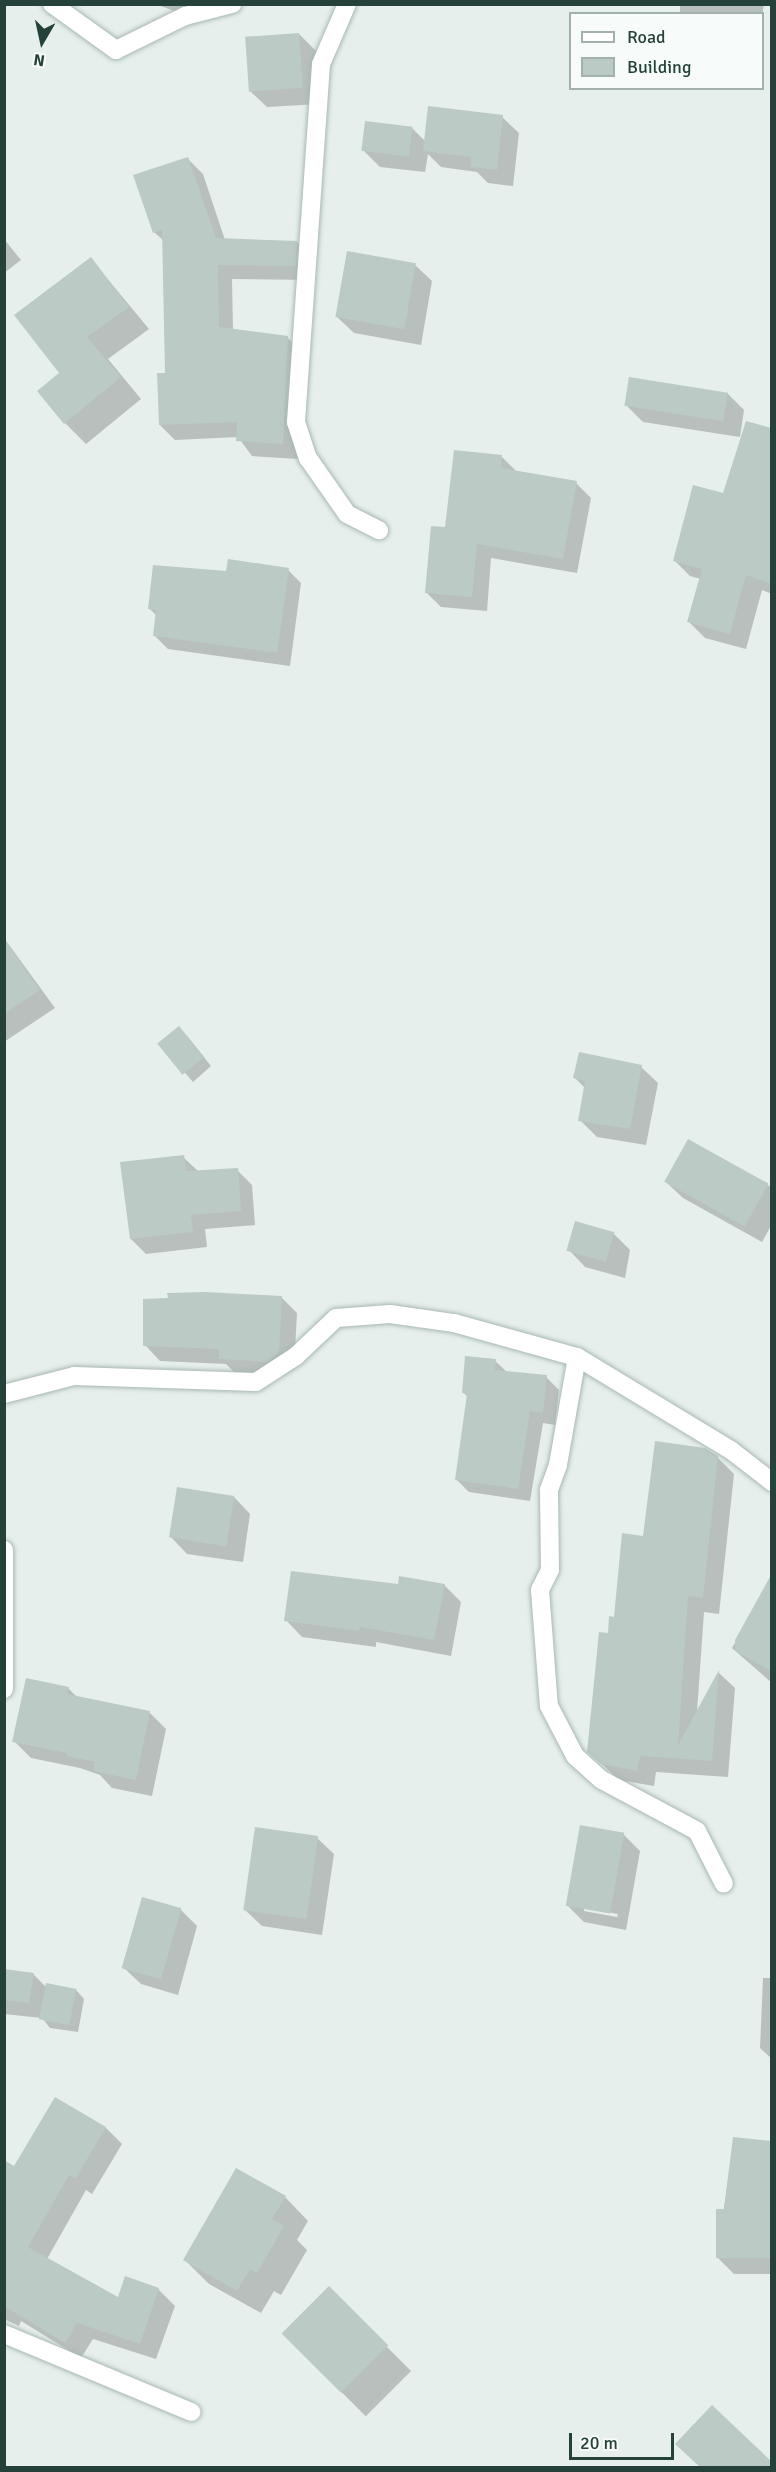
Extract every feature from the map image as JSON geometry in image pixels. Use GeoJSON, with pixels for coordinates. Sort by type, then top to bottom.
{"type":"FeatureCollection","features":[{"type":"Feature","properties":{"kind":"street"},"geometry":{"type":"LineString","coordinates":[[52,4],[116,50],[185,16],[232,4]]}},
{"type":"Feature","properties":{"kind":"street"},"geometry":{"type":"LineString","coordinates":[[347,4],[321,64],[296,422],[308,458],[347,514],[379,530]]}},
{"type":"Feature","properties":{"kind":"street"},"geometry":{"type":"LineString","coordinates":[[4,1394],[74,1376],[256,1382],[296,1356],[336,1318],[390,1314],[454,1323],[577,1357],[732,1451],[771,1482]]}},
{"type":"Feature","properties":{"kind":"street"},"geometry":{"type":"LineString","coordinates":[[577,1357],[558,1465],[549,1490],[550,1570],[540,1590],[549,1706],[575,1756],[602,1780],[697,1831],[724,1884]]}},
{"type":"Feature","properties":{"kind":"street"},"geometry":{"type":"LineString","coordinates":[[4,1550],[4,1689]]}},
{"type":"Feature","properties":{"kind":"street"},"geometry":{"type":"LineString","coordinates":[[4,2334],[191,2412]]}},
{"type":"Feature","properties":{"kind":"building"},"geometry":{"type":"Polygon","coordinates":[[[299,33],[303,88],[249,92],[245,37],[299,33]]]}},
{"type":"Feature","properties":{"kind":"building"},"geometry":{"type":"Polygon","coordinates":[[[428,106],[503,115],[497,170],[470,167],[471,157],[423,151],[428,106]]]}},
{"type":"Feature","properties":{"kind":"building"},"geometry":{"type":"Polygon","coordinates":[[[365,121],[413,127],[409,157],[361,151],[365,121]]]}},
{"type":"Feature","properties":{"kind":"building"},"geometry":{"type":"Polygon","coordinates":[[[188,157],[216,238],[297,241],[296,266],[218,265],[219,327],[288,336],[283,444],[236,441],[237,422],[159,425],[157,373],[165,373],[162,230],[153,233],[133,175],[188,157]]]}},
{"type":"Feature","properties":{"kind":"building"},"geometry":{"type":"Polygon","coordinates":[[[347,251],[416,263],[404,329],[335,317],[347,251]]]}},
{"type":"Feature","properties":{"kind":"building"},"geometry":{"type":"Polygon","coordinates":[[[91,257],[129,307],[87,337],[121,377],[64,424],[37,391],[59,373],[14,315],[91,257]]]}},
{"type":"Feature","properties":{"kind":"building"},"geometry":{"type":"Polygon","coordinates":[[[629,377],[728,393],[723,421],[624,406],[629,377]]]}},
{"type":"Feature","properties":{"kind":"building"},"geometry":{"type":"Polygon","coordinates":[[[746,421],[771,428],[771,584],[746,575],[730,634],[687,622],[702,569],[673,561],[693,485],[723,493],[746,421]]]}},
{"type":"Feature","properties":{"kind":"building"},"geometry":{"type":"Polygon","coordinates":[[[454,450],[502,455],[501,468],[577,481],[563,559],[477,544],[472,597],[425,593],[431,526],[445,527],[454,450]]]}},
{"type":"Feature","properties":{"kind":"building"},"geometry":{"type":"Polygon","coordinates":[[[228,559],[289,568],[277,653],[153,636],[156,610],[148,609],[153,565],[226,571],[228,559]]]}},
{"type":"Feature","properties":{"kind":"building"},"geometry":{"type":"Polygon","coordinates":[[[4,939],[40,990],[4,1014],[4,939]]]}},
{"type":"Feature","properties":{"kind":"building"},"geometry":{"type":"Polygon","coordinates":[[[179,1026],[204,1057],[182,1075],[157,1044],[179,1026]]]}},
{"type":"Feature","properties":{"kind":"building"},"geometry":{"type":"Polygon","coordinates":[[[579,1052],[642,1065],[630,1129],[578,1121],[585,1081],[573,1078],[579,1052]]]}},
{"type":"Feature","properties":{"kind":"building"},"geometry":{"type":"Polygon","coordinates":[[[688,1139],[768,1184],[745,1226],[664,1182],[688,1139]]]}},
{"type":"Feature","properties":{"kind":"building"},"geometry":{"type":"Polygon","coordinates":[[[184,1155],[186,1171],[238,1168],[241,1211],[191,1215],[193,1232],[130,1239],[120,1162],[184,1155]]]}},
{"type":"Feature","properties":{"kind":"building"},"geometry":{"type":"Polygon","coordinates":[[[575,1221],[614,1232],[606,1262],[566,1251],[575,1221]]]}},
{"type":"Feature","properties":{"kind":"building"},"geometry":{"type":"Polygon","coordinates":[[[205,1292],[282,1296],[279,1353],[267,1362],[219,1359],[219,1349],[143,1346],[143,1299],[168,1298],[167,1293],[205,1292]]]}},
{"type":"Feature","properties":{"kind":"building"},"geometry":{"type":"Polygon","coordinates":[[[465,1356],[496,1359],[495,1370],[547,1375],[543,1413],[530,1411],[518,1489],[455,1480],[467,1394],[462,1393],[465,1356]]]}},
{"type":"Feature","properties":{"kind":"building"},"geometry":{"type":"Polygon","coordinates":[[[655,1441],[705,1448],[718,1456],[703,1598],[688,1596],[678,1745],[719,1670],[712,1761],[640,1756],[637,1771],[601,1764],[587,1752],[599,1632],[608,1633],[609,1616],[614,1617],[622,1533],[643,1536],[655,1441]]]}},
{"type":"Feature","properties":{"kind":"building"},"geometry":{"type":"Polygon","coordinates":[[[177,1487],[234,1496],[226,1546],[169,1537],[177,1487]]]}},
{"type":"Feature","properties":{"kind":"building"},"geometry":{"type":"Polygon","coordinates":[[[291,1571],[398,1584],[399,1576],[445,1584],[434,1640],[360,1627],[359,1631],[284,1621],[291,1571]]]}},
{"type":"Feature","properties":{"kind":"building"},"geometry":{"type":"Polygon","coordinates":[[[771,1575],[771,1671],[735,1651],[735,1640],[771,1575]]]}},
{"type":"Feature","properties":{"kind":"building"},"geometry":{"type":"Polygon","coordinates":[[[26,1678],[69,1687],[67,1694],[150,1711],[136,1780],[93,1771],[95,1762],[67,1756],[67,1753],[12,1742],[26,1678]]]}},
{"type":"Feature","properties":{"kind":"building"},"geometry":{"type":"Polygon","coordinates":[[[580,1825],[624,1833],[610,1914],[566,1906],[580,1825]]]}},
{"type":"Feature","properties":{"kind":"building"},"geometry":{"type":"Polygon","coordinates":[[[255,1827],[318,1836],[307,1919],[243,1910],[255,1827]]]}},
{"type":"Feature","properties":{"kind":"building"},"geometry":{"type":"Polygon","coordinates":[[[142,1897],[181,1908],[161,1979],[122,1968],[142,1897]]]}},
{"type":"Feature","properties":{"kind":"building"},"geometry":{"type":"Polygon","coordinates":[[[4,1969],[34,1973],[29,2003],[4,2000],[4,1969]]]}},
{"type":"Feature","properties":{"kind":"building"},"geometry":{"type":"Polygon","coordinates":[[[46,1983],[76,1989],[69,2025],[39,2019],[46,1983]]]}},
{"type":"Feature","properties":{"kind":"building"},"geometry":{"type":"Polygon","coordinates":[[[55,2097],[106,2127],[76,2178],[69,2175],[28,2247],[118,2297],[125,2276],[159,2288],[140,2344],[77,2323],[65,2343],[4,2306],[4,2160],[14,2166],[55,2097]]]}},
{"type":"Feature","properties":{"kind":"building"},"geometry":{"type":"Polygon","coordinates":[[[733,2137],[771,2141],[771,2258],[716,2258],[716,2209],[724,2209],[733,2137]]]}},
{"type":"Feature","properties":{"kind":"building"},"geometry":{"type":"Polygon","coordinates":[[[236,2168],[286,2196],[272,2219],[284,2226],[257,2273],[250,2269],[237,2291],[183,2260],[236,2168]]]}},
{"type":"Feature","properties":{"kind":"building"},"geometry":{"type":"Polygon","coordinates":[[[329,2286],[388,2345],[341,2393],[282,2333],[329,2286]]]}},
{"type":"Feature","properties":{"kind":"building"},"geometry":{"type":"Polygon","coordinates":[[[712,2405],[771,2461],[771,2468],[701,2468],[675,2444],[712,2405]]]}}]}
